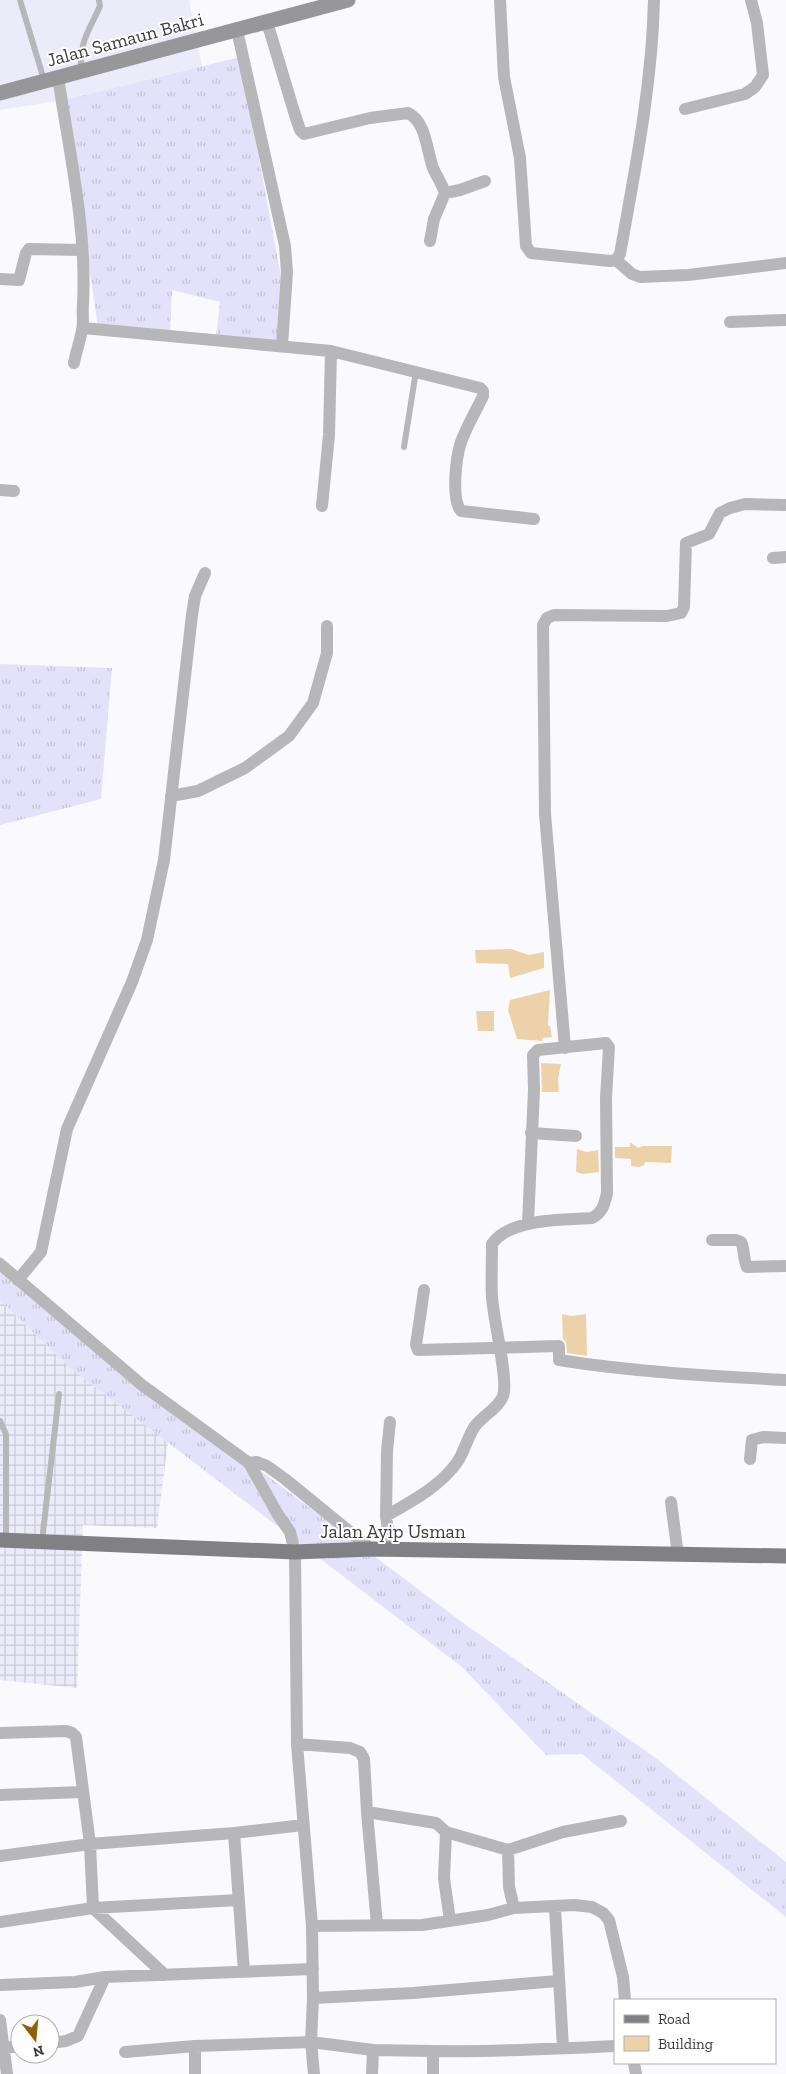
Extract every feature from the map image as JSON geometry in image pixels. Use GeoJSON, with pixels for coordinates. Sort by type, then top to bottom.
{"type":"FeatureCollection","features":[{"type":"Feature","properties":{"kind":"main road","name":"Jalan Ayip Usman"},"geometry":{"type":"LineString","coordinates":[[3,1540],[295,1552],[371,1549],[786,1556]]}},
{"type":"Feature","properties":{"kind":"street","name":"Jalan Samaun Bakri"},"geometry":{"type":"LineString","coordinates":[[0,93],[348,0]]}},
{"type":"Feature","properties":{"kind":"street"},"geometry":{"type":"LineString","coordinates":[[500,0],[504,77],[520,158],[526,246],[531,253],[610,261],[616,260],[620,254],[646,112],[653,37],[654,0]]}},
{"type":"Feature","properties":{"kind":"street"},"geometry":{"type":"LineString","coordinates":[[685,109],[745,94],[756,87],[763,75],[757,23],[751,0]]}},
{"type":"Feature","properties":{"kind":"street"},"geometry":{"type":"LineString","coordinates":[[267,22],[300,130],[304,134],[370,118],[408,113],[413,115],[418,123],[433,168],[445,193],[434,219],[430,241]]}},
{"type":"Feature","properties":{"kind":"street"},"geometry":{"type":"LineString","coordinates":[[237,30],[285,246],[287,272],[282,346]]}},
{"type":"Feature","properties":{"kind":"street"},"geometry":{"type":"LineString","coordinates":[[51,79],[82,232],[83,328],[77,345],[74,363]]}},
{"type":"Feature","properties":{"kind":"street"},"geometry":{"type":"LineString","coordinates":[[445,193],[485,181]]}},
{"type":"Feature","properties":{"kind":"street"},"geometry":{"type":"LineString","coordinates":[[0,279],[20,280],[26,253],[29,249],[82,250]]}},
{"type":"Feature","properties":{"kind":"street"},"geometry":{"type":"LineString","coordinates":[[616,260],[632,274],[640,277],[688,275],[786,262]]}},
{"type":"Feature","properties":{"kind":"street"},"geometry":{"type":"LineString","coordinates":[[730,322],[786,320]]}},
{"type":"Feature","properties":{"kind":"street"},"geometry":{"type":"LineString","coordinates":[[83,328],[330,351],[480,388],[483,391],[483,396],[461,443],[455,494],[458,508],[461,511],[534,519]]}},
{"type":"Feature","properties":{"kind":"street"},"geometry":{"type":"LineString","coordinates":[[322,506],[329,435],[330,351]]}},
{"type":"Feature","properties":{"kind":"street"},"geometry":{"type":"LineString","coordinates":[[0,490],[14,491]]}},
{"type":"Feature","properties":{"kind":"street"},"geometry":{"type":"LineString","coordinates":[[565,1048],[545,814],[543,625],[547,618],[554,615],[667,616],[681,613],[684,608],[686,544],[709,534],[720,513],[730,508],[745,504],[786,505]]}},
{"type":"Feature","properties":{"kind":"street"},"geometry":{"type":"LineString","coordinates":[[18,1280],[41,1252],[66,1129],[141,961],[164,860],[192,615],[196,596],[205,573]]}},
{"type":"Feature","properties":{"kind":"street"},"geometry":{"type":"LineString","coordinates":[[171,796],[198,792],[245,768],[289,736],[313,703],[327,653],[327,626]]}},
{"type":"Feature","properties":{"kind":"street"},"geometry":{"type":"LineString","coordinates":[[386,1516],[415,1500],[442,1479],[458,1460],[474,1428],[487,1413],[498,1405],[504,1395],[492,1297],[492,1244],[500,1235],[528,1223],[592,1218],[599,1214],[604,1207],[607,1194],[606,1098],[609,1047],[606,1043],[538,1050],[533,1055],[534,1090],[528,1223]]}},
{"type":"Feature","properties":{"kind":"street"},"geometry":{"type":"LineString","coordinates":[[531,1133],[576,1136]]}},
{"type":"Feature","properties":{"kind":"street"},"geometry":{"type":"LineString","coordinates":[[712,1240],[736,1240],[741,1242],[744,1248],[744,1262],[747,1267],[786,1266]]}},
{"type":"Feature","properties":{"kind":"street"},"geometry":{"type":"LineString","coordinates":[[0,1264],[142,1385],[249,1462],[277,1513],[290,1532],[295,1552],[297,1744],[312,1926],[313,1998],[311,2042],[314,2074]]}},
{"type":"Feature","properties":{"kind":"street"},"geometry":{"type":"LineString","coordinates":[[424,1290],[416,1345],[418,1350],[559,1346],[559,1360],[633,1369],[786,1380]]}},
{"type":"Feature","properties":{"kind":"street"},"geometry":{"type":"LineString","coordinates":[[390,1422],[387,1451],[386,1516],[391,1550]]}},
{"type":"Feature","properties":{"kind":"street"},"geometry":{"type":"LineString","coordinates":[[750,1460],[752,1440],[763,1437],[786,1438]]}},
{"type":"Feature","properties":{"kind":"street"},"geometry":{"type":"LineString","coordinates":[[249,1462],[257,1462],[267,1466],[285,1478],[371,1549]]}},
{"type":"Feature","properties":{"kind":"street"},"geometry":{"type":"LineString","coordinates":[[671,1502],[678,1555]]}},
{"type":"Feature","properties":{"kind":"street"},"geometry":{"type":"LineString","coordinates":[[0,1734],[66,1731],[72,1733],[78,1741],[82,1792],[90,1844],[93,1908],[165,1975]]}},
{"type":"Feature","properties":{"kind":"street"},"geometry":{"type":"LineString","coordinates":[[297,1744],[350,1748],[360,1752],[364,1760],[366,1812],[377,1925]]}},
{"type":"Feature","properties":{"kind":"street"},"geometry":{"type":"LineString","coordinates":[[0,1795],[82,1792]]}},
{"type":"Feature","properties":{"kind":"street"},"geometry":{"type":"LineString","coordinates":[[366,1812],[436,1824],[446,1832],[508,1850],[563,1832],[621,1821]]}},
{"type":"Feature","properties":{"kind":"street"},"geometry":{"type":"LineString","coordinates":[[0,1856],[90,1844],[234,1833],[303,1825]]}},
{"type":"Feature","properties":{"kind":"street"},"geometry":{"type":"LineString","coordinates":[[446,1832],[444,1878],[450,1921]]}},
{"type":"Feature","properties":{"kind":"street"},"geometry":{"type":"LineString","coordinates":[[234,1833],[244,1972]]}},
{"type":"Feature","properties":{"kind":"street"},"geometry":{"type":"LineString","coordinates":[[508,1850],[509,1887],[514,1908]]}},
{"type":"Feature","properties":{"kind":"street"},"geometry":{"type":"LineString","coordinates":[[0,1922],[93,1908],[239,1900]]}},
{"type":"Feature","properties":{"kind":"street"},"geometry":{"type":"LineString","coordinates":[[312,1926],[422,1925],[488,1915],[514,1908],[574,1906],[592,1908],[607,1916],[623,1977],[625,1999]]}},
{"type":"Feature","properties":{"kind":"street"},"geometry":{"type":"LineString","coordinates":[[554,1907],[563,2048]]}},
{"type":"Feature","properties":{"kind":"street"},"geometry":{"type":"LineString","coordinates":[[0,1985],[75,1982],[105,1977],[313,1969]]}},
{"type":"Feature","properties":{"kind":"street"},"geometry":{"type":"LineString","coordinates":[[60,2042],[66,2042],[78,2036],[105,1977]]}},
{"type":"Feature","properties":{"kind":"street"},"geometry":{"type":"LineString","coordinates":[[313,1998],[413,1993],[558,1981]]}},
{"type":"Feature","properties":{"kind":"street"},"geometry":{"type":"LineString","coordinates":[[0,2020],[8,2074]]}},
{"type":"Feature","properties":{"kind":"street"},"geometry":{"type":"LineString","coordinates":[[124,2052],[195,2046],[311,2042],[373,2050],[433,2051],[614,2046]]}},
{"type":"Feature","properties":{"kind":"street"},"geometry":{"type":"LineString","coordinates":[[195,2046],[195,2074]]}},
{"type":"Feature","properties":{"kind":"street"},"geometry":{"type":"LineString","coordinates":[[4,2048],[10,2047]]}},
{"type":"Feature","properties":{"kind":"street"},"geometry":{"type":"LineString","coordinates":[[372,2074],[373,2050]]}},
{"type":"Feature","properties":{"kind":"street"},"geometry":{"type":"LineString","coordinates":[[433,2051],[433,2074]]}},
{"type":"Feature","properties":{"kind":"lane"},"geometry":{"type":"LineString","coordinates":[[20,0],[51,79]]}},
{"type":"Feature","properties":{"kind":"lane"},"geometry":{"type":"LineString","coordinates":[[81,70],[83,40],[100,6],[99,0]]}},
{"type":"Feature","properties":{"kind":"lane"},"geometry":{"type":"LineString","coordinates":[[404,447],[416,371]]}},
{"type":"Feature","properties":{"kind":"lane"},"geometry":{"type":"LineString","coordinates":[[42,1542],[58,1394]]}},
{"type":"Feature","properties":{"kind":"lane"},"geometry":{"type":"LineString","coordinates":[[0,1421],[6,1434],[3,1540]]}},
{"type":"Feature","properties":{"kind":"shaded area"},"geometry":{"type":"Polygon","coordinates":[[[0,0],[189,0],[202,66],[64,100],[0,110],[0,0]]]}},
{"type":"Feature","properties":{"kind":"shaded area"},"geometry":{"type":"Polygon","coordinates":[[[0,1300],[69,1367],[168,1442],[157,1528],[83,1525],[77,1688],[0,1680],[0,1300]]]}},
{"type":"Feature","properties":{"kind":"green space"},"geometry":{"type":"Polygon","coordinates":[[[240,57],[284,292],[280,351],[216,337],[220,302],[172,290],[170,334],[98,327],[64,100],[240,57]]]}},
{"type":"Feature","properties":{"kind":"green space"},"geometry":{"type":"Polygon","coordinates":[[[0,664],[112,668],[101,799],[0,825],[0,664]]]}},
{"type":"Feature","properties":{"kind":"green space"},"geometry":{"type":"Polygon","coordinates":[[[0,1256],[80,1335],[466,1625],[657,1759],[786,1862],[786,1917],[582,1754],[546,1755],[462,1667],[69,1367],[0,1300],[0,1256]]]}},
{"type":"Feature","properties":{"kind":"building"},"geometry":{"type":"Polygon","coordinates":[[[511,949],[529,955],[544,952],[544,968],[510,978],[508,964],[476,963],[475,950],[511,949]]]}},
{"type":"Feature","properties":{"kind":"building"},"geometry":{"type":"Polygon","coordinates":[[[550,990],[548,1026],[550,1026],[552,1037],[543,1038],[542,1041],[517,1039],[508,1010],[510,1000],[550,990]]]}},
{"type":"Feature","properties":{"kind":"building"},"geometry":{"type":"Polygon","coordinates":[[[476,1011],[494,1011],[494,1031],[478,1031],[476,1011]]]}},
{"type":"Feature","properties":{"kind":"building"},"geometry":{"type":"Polygon","coordinates":[[[541,1063],[561,1064],[558,1079],[559,1092],[542,1092],[541,1063]]]}},
{"type":"Feature","properties":{"kind":"building"},"geometry":{"type":"Polygon","coordinates":[[[630,1142],[638,1148],[643,1146],[672,1146],[671,1163],[645,1162],[644,1165],[639,1167],[631,1166],[631,1159],[615,1158],[615,1147],[630,1147],[630,1142]]]}},
{"type":"Feature","properties":{"kind":"building"},"geometry":{"type":"Polygon","coordinates":[[[577,1149],[587,1152],[598,1150],[599,1172],[583,1174],[576,1172],[577,1149]]]}},
{"type":"Feature","properties":{"kind":"building"},"geometry":{"type":"Polygon","coordinates":[[[562,1314],[572,1316],[586,1314],[587,1356],[567,1353],[566,1342],[563,1339],[562,1314]]]}}]}
